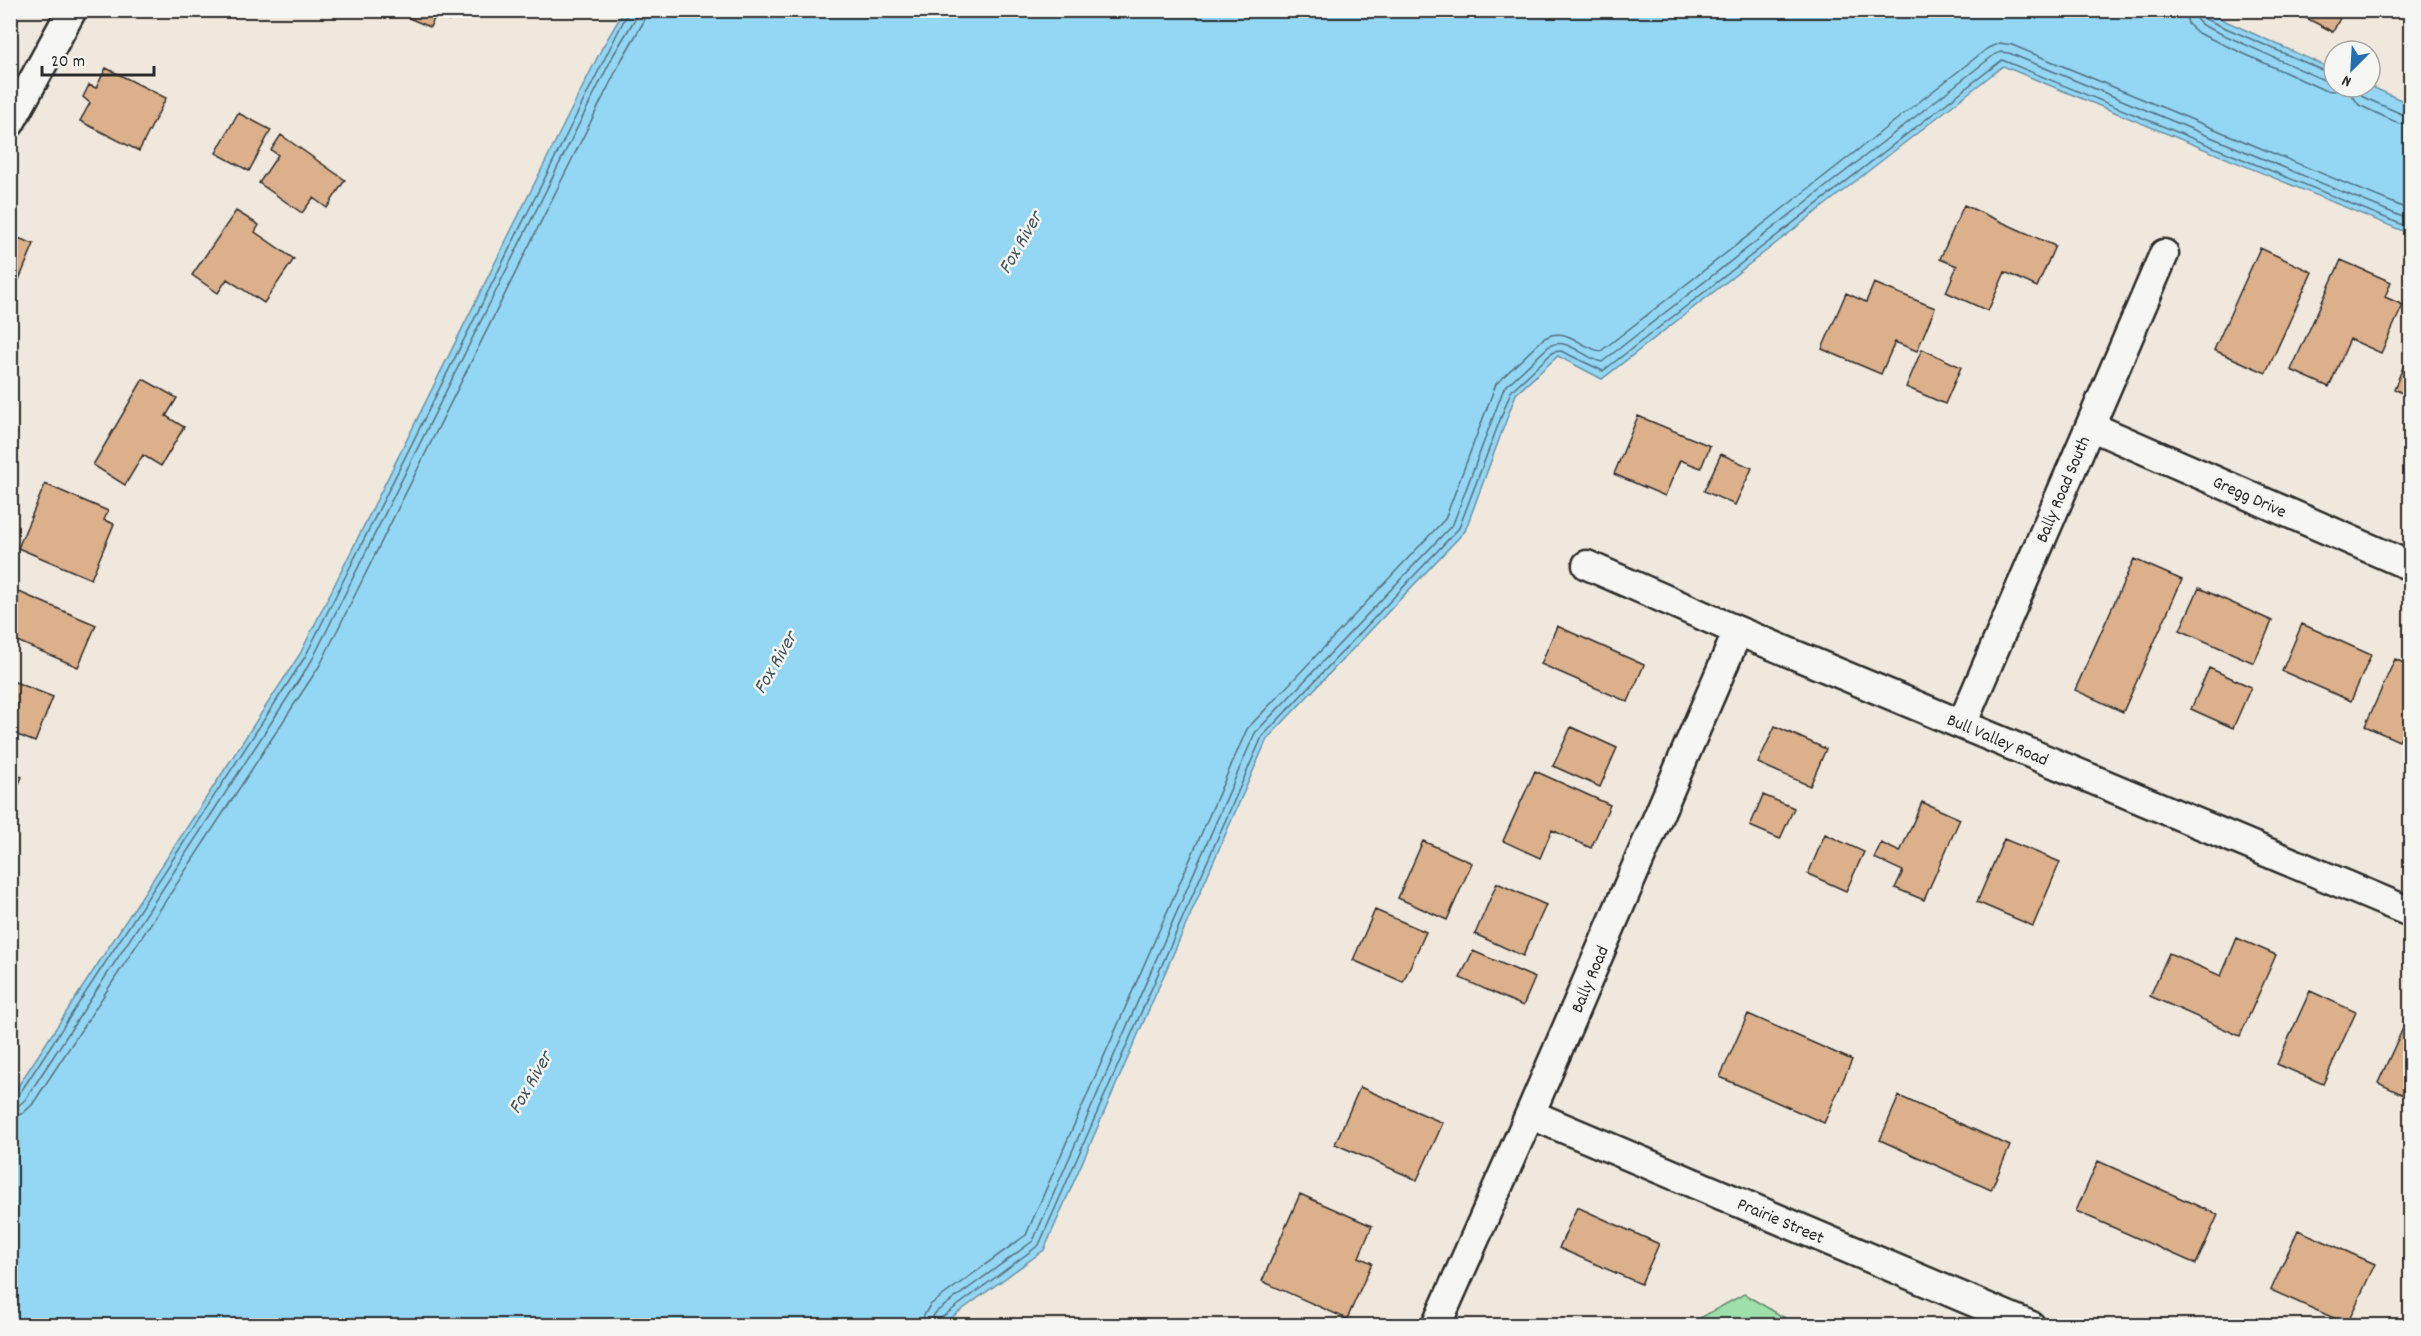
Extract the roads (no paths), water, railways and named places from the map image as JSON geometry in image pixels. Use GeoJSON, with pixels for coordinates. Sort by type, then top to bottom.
{"type":"FeatureCollection","features":[{"type":"Feature","properties":{"kind":"street"},"geometry":{"type":"LineString","coordinates":[[10,123],[72,10]]}},
{"type":"Feature","properties":{"kind":"street","name":"Bally Road South"},"geometry":{"type":"LineString","coordinates":[[1962,724],[2164,254]]}},
{"type":"Feature","properties":{"kind":"street","name":"Gregg Drive"},"geometry":{"type":"LineString","coordinates":[[2090,426],[2410,566]]}},
{"type":"Feature","properties":{"kind":"street","name":"Bull Valley Road"},"geometry":{"type":"LineString","coordinates":[[1587,565],[1738,631],[2410,912]]}},
{"type":"Feature","properties":{"kind":"street","name":"Bally Road"},"geometry":{"type":"LineString","coordinates":[[1436,1326],[1738,631]]}},
{"type":"Feature","properties":{"kind":"street","name":"Prairie Street"},"geometry":{"type":"LineString","coordinates":[[1530,1114],[2031,1326]]}},
{"type":"Feature","properties":{"kind":"water","name":"Fox River"},"geometry":{"type":"Polygon","coordinates":[[[2201,10],[2322,65],[2322,99],[2382,99],[2382,91],[2410,104],[2410,234],[2003,66],[1602,379],[1558,356],[1516,394],[1465,531],[1267,739],[1044,1250],[941,1325],[11,1325],[11,1097],[300,654],[602,48],[624,11],[2201,10]]]}}]}
